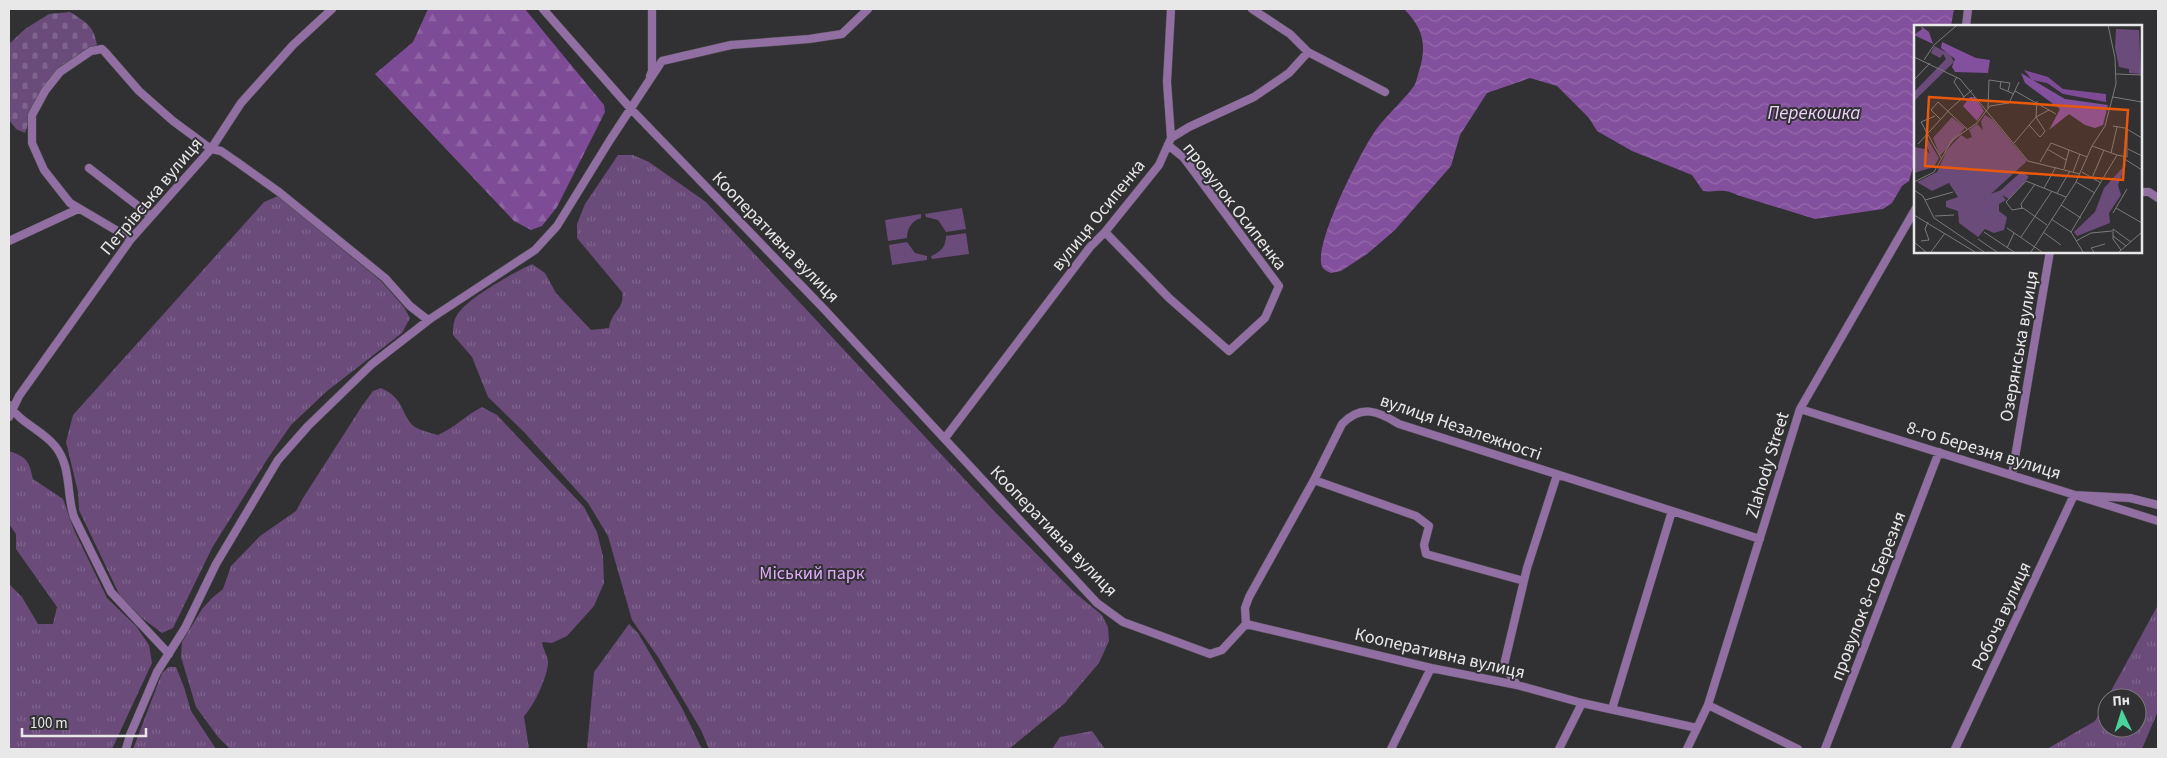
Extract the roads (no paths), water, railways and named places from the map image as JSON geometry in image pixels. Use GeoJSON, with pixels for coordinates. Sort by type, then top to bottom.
{"type":"FeatureCollection","features":[{"type":"Feature","properties":{"kind":"street","name":"Петрівська вулиця"},"geometry":{"type":"LineString","coordinates":[[10,410],[131,239],[211,149],[241,103],[293,45],[332,9]]}},
{"type":"Feature","properties":{"kind":"street","name":"Кооперативна вулиця"},"geometry":{"type":"LineString","coordinates":[[543,9],[631,109],[824,309],[1097,602],[1123,622],[1210,654],[1222,650],[1246,624],[1697,728]]}},
{"type":"Feature","properties":{"kind":"street"},"geometry":{"type":"LineString","coordinates":[[644,90],[652,71],[652,9]]}},
{"type":"Feature","properties":{"kind":"street"},"geometry":{"type":"LineString","coordinates":[[126,749],[130,735],[157,672],[185,628],[216,564],[278,460],[308,426],[372,364],[428,320],[536,250],[557,226],[662,61],[730,44],[809,40],[842,34],[868,9]]}},
{"type":"Feature","properties":{"kind":"street"},"geometry":{"type":"LineString","coordinates":[[1169,141],[1167,82],[1171,9]]}},
{"type":"Feature","properties":{"kind":"street"},"geometry":{"type":"LineString","coordinates":[[1252,9],[1290,34],[1308,52],[1384,92]]}},
{"type":"Feature","properties":{"kind":"street"},"geometry":{"type":"LineString","coordinates":[[1966,25],[1968,9]]}},
{"type":"Feature","properties":{"kind":"street"},"geometry":{"type":"LineString","coordinates":[[131,239],[70,203],[44,170],[32,143],[32,115],[45,91],[60,72],[91,52],[102,49],[139,91],[173,121],[211,149],[220,151],[279,192],[385,278],[410,306],[428,320]]}},
{"type":"Feature","properties":{"kind":"street"},"geometry":{"type":"LineString","coordinates":[[1169,141],[1189,127],[1254,97],[1289,73],[1308,52]]}},
{"type":"Feature","properties":{"kind":"street","name":"вулиця Осипенка"},"geometry":{"type":"LineString","coordinates":[[945,438],[1090,247],[1105,232],[1159,164],[1169,141]]}},
{"type":"Feature","properties":{"kind":"street","name":"провулок Осипенка"},"geometry":{"type":"LineString","coordinates":[[1105,232],[1169,298],[1229,350],[1265,318],[1279,286],[1184,158],[1169,141]]}},
{"type":"Feature","properties":{"kind":"street"},"geometry":{"type":"LineString","coordinates":[[89,168],[151,216]]}},
{"type":"Feature","properties":{"kind":"street"},"geometry":{"type":"LineString","coordinates":[[2142,192],[2149,192],[2158,198]]}},
{"type":"Feature","properties":{"kind":"street"},"geometry":{"type":"LineString","coordinates":[[9,241],[78,209]]}},
{"type":"Feature","properties":{"kind":"street","name":"Zlahody Street"},"geometry":{"type":"LineString","coordinates":[[1687,749],[1708,705],[1800,409],[1914,211]]}},
{"type":"Feature","properties":{"kind":"street","name":"Озерянська вулиця"},"geometry":{"type":"LineString","coordinates":[[2012,475],[2050,252]]}},
{"type":"Feature","properties":{"kind":"street","name":"8-го Березня вулиця"},"geometry":{"type":"LineString","coordinates":[[1800,409],[2158,521]]}},
{"type":"Feature","properties":{"kind":"street"},"geometry":{"type":"LineString","coordinates":[[10,410],[54,445],[60,454],[65,466],[70,491],[69,504],[112,592],[169,654]]}},
{"type":"Feature","properties":{"kind":"street","name":"вулиця Незалежності"},"geometry":{"type":"LineString","coordinates":[[1246,624],[1245,608],[1249,597],[1314,480],[1342,424],[1349,417],[1359,412],[1373,412],[1399,424],[1760,539]]}},
{"type":"Feature","properties":{"kind":"street","name":"провулок 8-го Березня"},"geometry":{"type":"LineString","coordinates":[[1826,749],[1939,452]]}},
{"type":"Feature","properties":{"kind":"street"},"geometry":{"type":"LineString","coordinates":[[1517,685],[1504,665],[1524,581],[1557,475]]}},
{"type":"Feature","properties":{"kind":"street"},"geometry":{"type":"LineString","coordinates":[[1314,480],[1416,516],[1429,526],[1424,545],[1426,554],[1524,581]]}},
{"type":"Feature","properties":{"kind":"street"},"geometry":{"type":"LineString","coordinates":[[2074,495],[2130,498],[2158,505]]}},
{"type":"Feature","properties":{"kind":"street","name":"Робоча вулиця"},"geometry":{"type":"LineString","coordinates":[[1955,749],[2074,495]]}},
{"type":"Feature","properties":{"kind":"street"},"geometry":{"type":"LineString","coordinates":[[1612,709],[1672,511]]}},
{"type":"Feature","properties":{"kind":"street"},"geometry":{"type":"LineString","coordinates":[[1390,749],[1431,668]]}},
{"type":"Feature","properties":{"kind":"street"},"geometry":{"type":"LineString","coordinates":[[1559,749],[1582,703]]}},
{"type":"Feature","properties":{"kind":"street"},"geometry":{"type":"LineString","coordinates":[[1708,705],[1798,749]]}},
{"type":"Feature","properties":{"kind":"water","name":"Перекошка"},"geometry":{"type":"Polygon","coordinates":[[[1404,9],[1954,9],[1951,25],[1914,25],[1914,164],[1909,181],[1902,186],[1892,203],[1883,209],[1815,219],[1727,191],[1703,191],[1692,175],[1632,151],[1597,131],[1589,118],[1557,86],[1530,78],[1487,93],[1460,135],[1451,166],[1395,230],[1367,254],[1341,271],[1331,273],[1324,270],[1321,263],[1322,251],[1331,218],[1339,200],[1370,139],[1416,82],[1422,59],[1423,43],[1419,29],[1404,9]]]}},
{"type":"Feature","properties":{"kind":"park label","name":"Міський парк"},"geometry":{"type":"Point","coordinates":[812,573]}}]}
